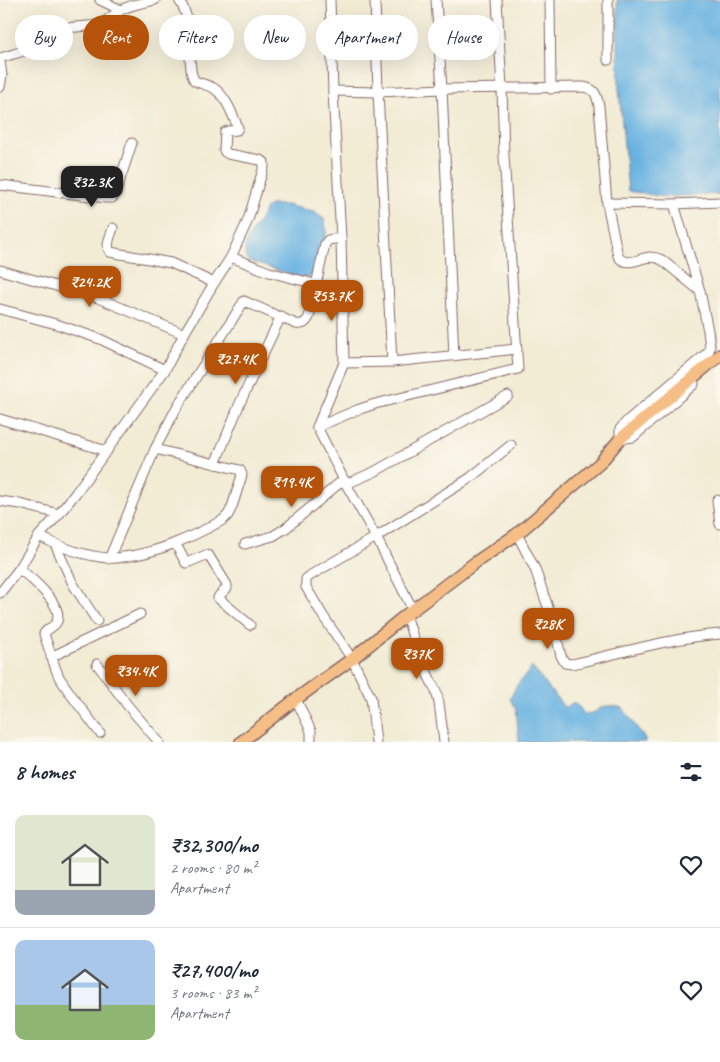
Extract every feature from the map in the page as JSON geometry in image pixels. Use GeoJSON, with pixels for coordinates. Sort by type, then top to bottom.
{"type":"FeatureCollection","features":[{"type":"Feature","properties":{"kind":"main road"},"geometry":{"type":"LineString","coordinates":[[241,742],[296,699],[352,659],[409,612],[517,534],[600,463],[620,439],[720,355]]}},
{"type":"Feature","properties":{"kind":"street"},"geometry":{"type":"LineString","coordinates":[[100,0],[121,10]]}},
{"type":"Feature","properties":{"kind":"street"},"geometry":{"type":"LineString","coordinates":[[0,87],[2,75],[0,60],[37,46],[62,30],[100,24],[121,10],[155,0]]}},
{"type":"Feature","properties":{"kind":"street"},"geometry":{"type":"LineString","coordinates":[[0,593],[19,569],[39,536],[75,494],[165,370],[184,334],[231,257],[248,220],[264,164],[260,160],[225,152],[226,132],[237,130],[238,128],[219,93],[215,89],[193,80],[187,18],[178,0]]}},
{"type":"Feature","properties":{"kind":"street"},"geometry":{"type":"LineString","coordinates":[[330,0],[341,238],[344,363],[317,427],[344,482],[376,537],[409,612],[420,659],[436,691],[439,702],[444,742]]}},
{"type":"Feature","properties":{"kind":"street"},"geometry":{"type":"LineString","coordinates":[[375,0],[392,362]]}},
{"type":"Feature","properties":{"kind":"street"},"geometry":{"type":"LineString","coordinates":[[436,0],[454,356]]}},
{"type":"Feature","properties":{"kind":"street"},"geometry":{"type":"LineString","coordinates":[[317,427],[375,404],[518,369],[504,156],[497,0]]}},
{"type":"Feature","properties":{"kind":"street"},"geometry":{"type":"LineString","coordinates":[[550,0],[551,88]]}},
{"type":"Feature","properties":{"kind":"street"},"geometry":{"type":"LineString","coordinates":[[608,0],[608,60]]}},
{"type":"Feature","properties":{"kind":"street"},"geometry":{"type":"LineString","coordinates":[[333,91],[378,92],[583,87],[593,90],[596,93],[599,106],[607,203],[618,256],[621,260],[629,262],[649,257],[662,260],[700,291]]}},
{"type":"Feature","properties":{"kind":"street"},"geometry":{"type":"LineString","coordinates":[[0,185],[112,198],[132,143]]}},
{"type":"Feature","properties":{"kind":"street"},"geometry":{"type":"LineString","coordinates":[[607,203],[674,204],[720,202]]}},
{"type":"Feature","properties":{"kind":"street"},"geometry":{"type":"LineString","coordinates":[[674,204],[700,291],[710,341],[709,351],[626,421],[620,429],[620,439],[633,437],[720,361]]}},
{"type":"Feature","properties":{"kind":"street"},"geometry":{"type":"LineString","coordinates":[[113,228],[108,244],[110,252],[171,263],[214,283]]}},
{"type":"Feature","properties":{"kind":"street"},"geometry":{"type":"LineString","coordinates":[[109,559],[156,449],[177,407],[244,301],[296,324],[306,322],[324,244],[331,239],[341,238]]}},
{"type":"Feature","properties":{"kind":"street"},"geometry":{"type":"LineString","coordinates":[[231,257],[269,272],[315,284]]}},
{"type":"Feature","properties":{"kind":"street"},"geometry":{"type":"LineString","coordinates":[[0,270],[98,298],[184,334]]}},
{"type":"Feature","properties":{"kind":"street"},"geometry":{"type":"LineString","coordinates":[[0,310],[56,324],[100,339],[165,370]]}},
{"type":"Feature","properties":{"kind":"street"},"geometry":{"type":"LineString","coordinates":[[215,464],[240,403],[281,316]]}},
{"type":"Feature","properties":{"kind":"street"},"geometry":{"type":"LineString","coordinates":[[344,363],[392,362],[517,349]]}},
{"type":"Feature","properties":{"kind":"street"},"geometry":{"type":"LineString","coordinates":[[245,544],[273,536],[286,528],[344,482],[374,472],[508,396]]}},
{"type":"Feature","properties":{"kind":"street"},"geometry":{"type":"LineString","coordinates":[[0,419],[106,451]]}},
{"type":"Feature","properties":{"kind":"street"},"geometry":{"type":"LineString","coordinates":[[376,742],[370,698],[352,659],[308,590],[305,583],[306,579],[470,478],[511,445]]}},
{"type":"Feature","properties":{"kind":"street"},"geometry":{"type":"LineString","coordinates":[[39,536],[55,544],[82,553],[109,559],[134,556],[175,543],[205,530],[228,515],[242,475],[241,471],[156,449]]}},
{"type":"Feature","properties":{"kind":"street"},"geometry":{"type":"LineString","coordinates":[[717,500],[720,524]]}},
{"type":"Feature","properties":{"kind":"street"},"geometry":{"type":"LineString","coordinates":[[0,502],[20,504],[59,514]]}},
{"type":"Feature","properties":{"kind":"street"},"geometry":{"type":"LineString","coordinates":[[517,534],[535,569],[553,622],[561,656],[565,663],[572,664],[644,646],[720,634]]}},
{"type":"Feature","properties":{"kind":"street"},"geometry":{"type":"LineString","coordinates":[[175,543],[186,563],[206,554],[209,556],[227,585],[227,588],[218,598],[250,625]]}},
{"type":"Feature","properties":{"kind":"street"},"geometry":{"type":"LineString","coordinates":[[55,544],[73,584],[96,621]]}},
{"type":"Feature","properties":{"kind":"street"},"geometry":{"type":"LineString","coordinates":[[19,569],[46,592],[56,609],[57,622],[46,630],[44,634],[51,657],[59,677],[100,733]]}},
{"type":"Feature","properties":{"kind":"street"},"geometry":{"type":"LineString","coordinates":[[51,657],[140,614]]}},
{"type":"Feature","properties":{"kind":"street"},"geometry":{"type":"LineString","coordinates":[[97,664],[128,706],[159,742]]}},
{"type":"Feature","properties":{"kind":"street"},"geometry":{"type":"LineString","coordinates":[[296,699],[311,731],[311,742]]}},
{"type":"Feature","properties":{"kind":"water"},"geometry":{"type":"Polygon","coordinates":[[[617,0],[720,0],[720,194],[665,197],[628,191],[619,89],[617,0]]]}},
{"type":"Feature","properties":{"kind":"water"},"geometry":{"type":"Polygon","coordinates":[[[270,205],[287,205],[314,212],[324,219],[326,231],[324,242],[310,277],[299,277],[248,261],[245,245],[265,210],[270,205]]]}},
{"type":"Feature","properties":{"kind":"water"},"geometry":{"type":"Polygon","coordinates":[[[532,667],[565,708],[574,703],[584,714],[588,714],[607,706],[623,708],[645,739],[645,742],[519,742],[516,708],[510,699],[517,685],[532,667]]]}}]}
